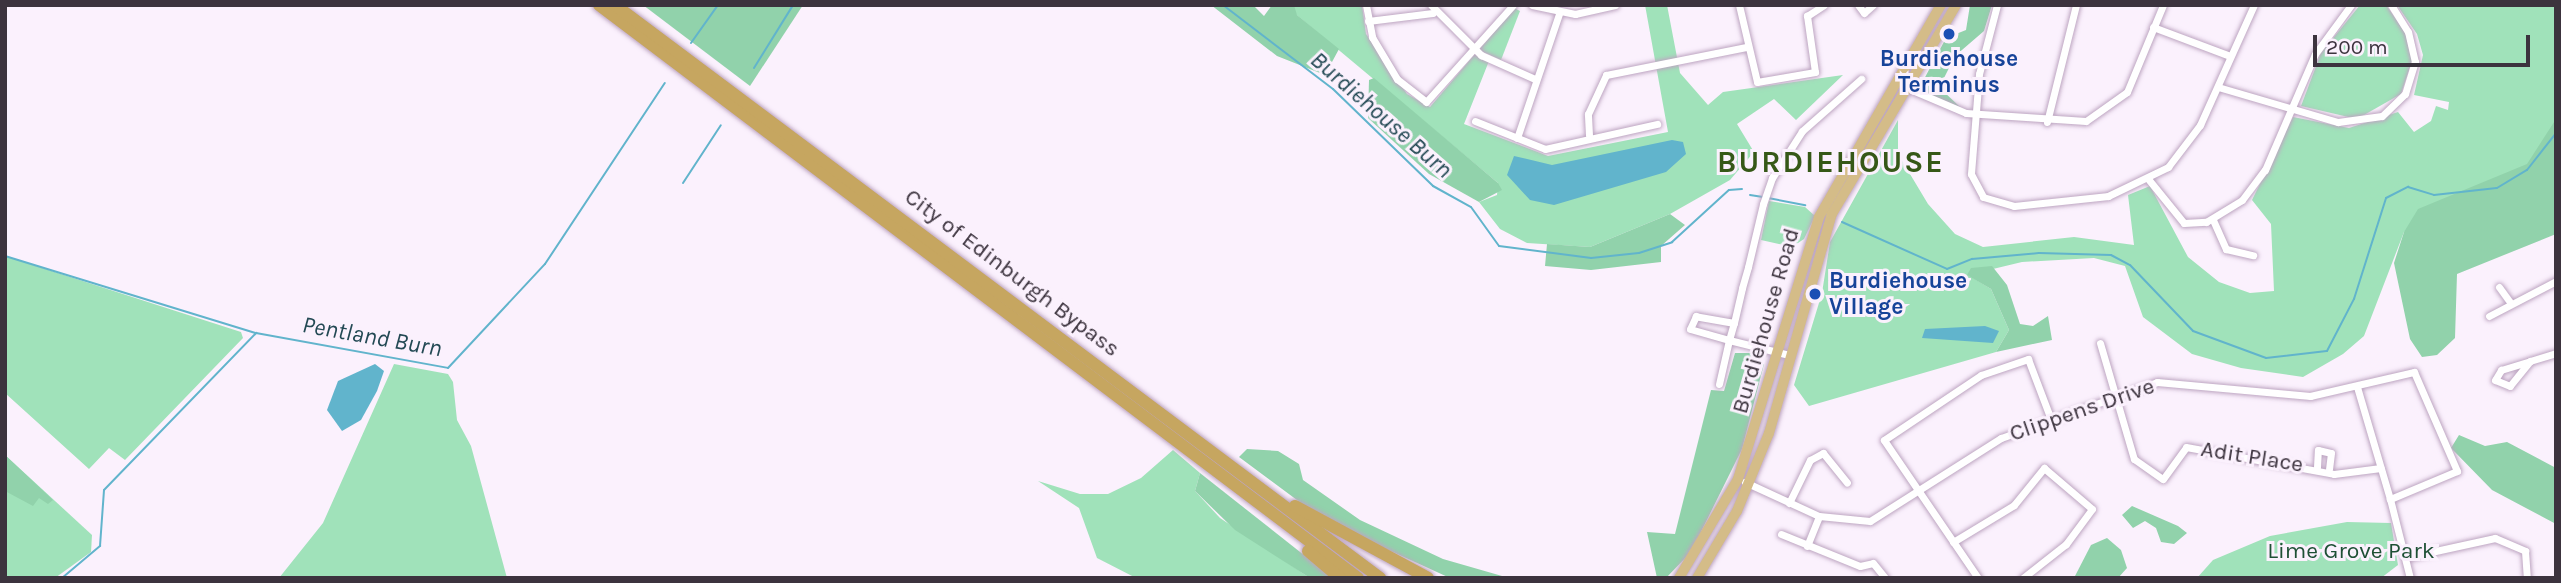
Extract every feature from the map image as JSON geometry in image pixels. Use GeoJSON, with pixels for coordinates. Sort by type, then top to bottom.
{"type":"FeatureCollection","features":[{"type":"Feature","properties":{"kind":"highway","name":"City of Edinburgh Bypass"},"geometry":{"type":"LineString","coordinates":[[599,5],[1358,578]]}},
{"type":"Feature","properties":{"kind":"highway","name":"City of Edinburgh Bypass"},"geometry":{"type":"LineString","coordinates":[[615,5],[1380,578]]}},
{"type":"Feature","properties":{"kind":"highway"},"geometry":{"type":"LineString","coordinates":[[1132,407],[1340,578]]}},
{"type":"Feature","properties":{"kind":"highway"},"geometry":{"type":"LineString","coordinates":[[1173,422],[1316,520],[1428,578]]}},
{"type":"Feature","properties":{"kind":"main road","name":"Burdiehouse Road"},"geometry":{"type":"LineString","coordinates":[[1679,578],[1743,482],[1808,242],[1895,81],[1941,5]]}},
{"type":"Feature","properties":{"kind":"main road","name":"Burdiehouse Road"},"geometry":{"type":"LineString","coordinates":[[1697,578],[1743,482],[1789,355],[1832,214],[1956,5]]}},
{"type":"Feature","properties":{"kind":"street"},"geometry":{"type":"LineString","coordinates":[[1366,5],[1368,21],[1397,79],[1426,102],[1513,5]]}},
{"type":"Feature","properties":{"kind":"street"},"geometry":{"type":"LineString","coordinates":[[1532,5],[1559,14],[1615,5]]}},
{"type":"Feature","properties":{"kind":"street"},"geometry":{"type":"LineString","coordinates":[[1739,5],[1746,47],[1757,82],[1815,72],[1807,16],[1824,5]]}},
{"type":"Feature","properties":{"kind":"street"},"geometry":{"type":"LineString","coordinates":[[1858,5],[1864,13],[1873,5]]}},
{"type":"Feature","properties":{"kind":"street"},"geometry":{"type":"LineString","coordinates":[[1997,5],[1974,114],[1972,181],[1997,205],[2108,196],[2149,180],[2183,150],[2217,87],[2254,5]]}},
{"type":"Feature","properties":{"kind":"street"},"geometry":{"type":"LineString","coordinates":[[2047,122],[2076,5]]}},
{"type":"Feature","properties":{"kind":"street"},"geometry":{"type":"LineString","coordinates":[[1895,81],[1906,88],[1974,114],[2047,122],[2086,121],[2116,106],[2136,77],[2163,5]]}},
{"type":"Feature","properties":{"kind":"street"},"geometry":{"type":"LineString","coordinates":[[2149,180],[2179,221],[2213,220],[2259,180],[2315,54],[2351,5]]}},
{"type":"Feature","properties":{"kind":"street"},"geometry":{"type":"LineString","coordinates":[[2217,87],[2355,124],[2397,104],[2415,62],[2408,32],[2391,5]]}},
{"type":"Feature","properties":{"kind":"street"},"geometry":{"type":"LineString","coordinates":[[1368,21],[1432,9],[1474,50],[1535,79]]}},
{"type":"Feature","properties":{"kind":"street"},"geometry":{"type":"LineString","coordinates":[[1517,138],[1559,14]]}},
{"type":"Feature","properties":{"kind":"street"},"geometry":{"type":"LineString","coordinates":[[2153,27],[2230,56]]}},
{"type":"Feature","properties":{"kind":"street"},"geometry":{"type":"LineString","coordinates":[[1589,135],[1588,114],[1606,75],[1746,47]]}},
{"type":"Feature","properties":{"kind":"street"},"geometry":{"type":"LineString","coordinates":[[1719,384],[1766,193],[1802,131],[1861,79]]}},
{"type":"Feature","properties":{"kind":"street"},"geometry":{"type":"LineString","coordinates":[[1475,121],[1551,149],[1589,135],[1657,124]]}},
{"type":"Feature","properties":{"kind":"street"},"geometry":{"type":"LineString","coordinates":[[2213,220],[2226,249],[2253,256]]}},
{"type":"Feature","properties":{"kind":"street"},"geometry":{"type":"LineString","coordinates":[[2489,316],[2509,301],[2556,281]]}},
{"type":"Feature","properties":{"kind":"street"},"geometry":{"type":"LineString","coordinates":[[2499,287],[2509,301]]}},
{"type":"Feature","properties":{"kind":"street"},"geometry":{"type":"LineString","coordinates":[[1734,323],[1692,318],[1692,331],[1789,355]]}},
{"type":"Feature","properties":{"kind":"street"},"geometry":{"type":"LineString","coordinates":[[2100,344],[2113,396]]}},
{"type":"Feature","properties":{"kind":"street"},"geometry":{"type":"LineString","coordinates":[[2490,373],[2556,354]]}},
{"type":"Feature","properties":{"kind":"street"},"geometry":{"type":"LineString","coordinates":[[1978,578],[1884,440],[1981,375],[2028,359],[2050,417]]}},
{"type":"Feature","properties":{"kind":"street"},"geometry":{"type":"LineString","coordinates":[[2501,370],[2496,380],[2510,386],[2530,361]]}},
{"type":"Feature","properties":{"kind":"street","name":"Clippens Drive"},"geometry":{"type":"LineString","coordinates":[[1743,482],[1819,516],[1870,521],[1921,493],[2001,438],[2050,417],[2157,382],[2291,396],[2357,387],[2413,372],[2457,471],[2390,499]]}},
{"type":"Feature","properties":{"kind":"street"},"geometry":{"type":"LineString","coordinates":[[2357,387],[2409,557],[2410,578]]}},
{"type":"Feature","properties":{"kind":"street","name":"Adit Place"},"geometry":{"type":"LineString","coordinates":[[2113,396],[2134,459],[2164,479],[2186,447],[2329,469],[2355,476],[2381,468]]}},
{"type":"Feature","properties":{"kind":"street","name":"Adit Place"},"geometry":{"type":"LineString","coordinates":[[2317,467],[2318,450],[2331,453],[2329,469]]}},
{"type":"Feature","properties":{"kind":"street"},"geometry":{"type":"LineString","coordinates":[[1789,503],[1810,460],[1823,453],[1847,483]]}},
{"type":"Feature","properties":{"kind":"street"},"geometry":{"type":"LineString","coordinates":[[1953,541],[2014,505],[2044,468],[2092,509],[2066,544],[2022,578]]}},
{"type":"Feature","properties":{"kind":"street"},"geometry":{"type":"LineString","coordinates":[[1807,546],[1819,516]]}},
{"type":"Feature","properties":{"kind":"street"},"geometry":{"type":"LineString","coordinates":[[1781,534],[1860,566],[1873,563],[1885,578]]}},
{"type":"Feature","properties":{"kind":"street"},"geometry":{"type":"LineString","coordinates":[[2409,557],[2495,538],[2525,551],[2527,578]]}},
{"type":"Feature","properties":{"kind":"green space"},"geometry":{"type":"Polygon","coordinates":[[[643,5],[803,5],[750,86],[643,5]]]}},
{"type":"Feature","properties":{"kind":"green space"},"geometry":{"type":"Polygon","coordinates":[[[1211,5],[1253,5],[1264,16],[1272,5],[1294,5],[1297,15],[1339,49],[1325,75],[1277,56],[1211,5]]]}},
{"type":"Feature","properties":{"kind":"green space"},"geometry":{"type":"Polygon","coordinates":[[[1362,5],[1366,34],[1407,94],[1430,107],[1475,54],[1489,61],[1464,124],[1548,156],[1668,132],[1645,5],[1667,5],[1680,73],[1708,105],[1723,92],[1843,75],[1796,120],[1774,99],[1737,124],[1754,152],[1730,180],[1670,214],[1590,247],[1527,243],[1500,229],[1479,202],[1497,195],[1498,183],[1286,6],[1362,5]]]}},
{"type":"Feature","properties":{"kind":"green space"},"geometry":{"type":"Polygon","coordinates":[[[1970,5],[1992,5],[1984,31],[1955,56],[1944,78],[1943,91],[1960,107],[1928,96],[1923,81],[1946,38],[1966,30],[1970,5]]]}},
{"type":"Feature","properties":{"kind":"green space"},"geometry":{"type":"Polygon","coordinates":[[[2360,5],[2386,5],[2405,32],[2412,61],[2401,94],[2357,119],[2301,106],[2321,53],[2360,5]]]}},
{"type":"Feature","properties":{"kind":"green space"},"geometry":{"type":"Polygon","coordinates":[[[2397,5],[2556,5],[2556,154],[2404,232],[2364,336],[2343,354],[2303,377],[2241,368],[2192,354],[2143,317],[2125,266],[2094,258],[2022,262],[1968,275],[1991,289],[2009,330],[1996,352],[1809,406],[1794,385],[1822,293],[1830,242],[1898,120],[1898,154],[1928,204],[1955,234],[1983,247],[2074,237],[2134,245],[2128,195],[2150,186],[2188,257],[2219,282],[2250,293],[2274,291],[2271,224],[2252,200],[2293,117],[2349,128],[2398,112],[2414,132],[2431,121],[2436,106],[2448,110],[2449,102],[2414,95],[2423,55],[2417,34],[2397,5]]]}},
{"type":"Feature","properties":{"kind":"green space"},"geometry":{"type":"Polygon","coordinates":[[[1514,8],[1520,11],[1501,60],[1479,50],[1514,8]]]}},
{"type":"Feature","properties":{"kind":"green space"},"geometry":{"type":"Polygon","coordinates":[[[1374,78],[1498,183],[1502,190],[1479,202],[1429,174],[1368,118],[1369,80],[1374,78]]]}},
{"type":"Feature","properties":{"kind":"green space"},"geometry":{"type":"Polygon","coordinates":[[[2556,119],[2556,234],[2457,274],[2455,338],[2437,355],[2422,357],[2410,339],[2394,263],[2404,232],[2418,209],[2527,164],[2556,119]]]}},
{"type":"Feature","properties":{"kind":"green space"},"geometry":{"type":"Polygon","coordinates":[[[1769,201],[1805,207],[1815,216],[1804,239],[1792,247],[1761,240],[1769,201]]]}},
{"type":"Feature","properties":{"kind":"green space"},"geometry":{"type":"Polygon","coordinates":[[[1670,214],[1685,225],[1661,246],[1661,262],[1591,270],[1545,266],[1547,244],[1590,247],[1670,214]]]}},
{"type":"Feature","properties":{"kind":"green space"},"geometry":{"type":"Polygon","coordinates":[[[5,256],[241,332],[243,338],[125,460],[109,448],[89,469],[5,393],[5,256]]]}},
{"type":"Feature","properties":{"kind":"green space"},"geometry":{"type":"Polygon","coordinates":[[[1992,266],[2007,285],[2020,324],[2033,326],[2048,316],[2052,340],[1996,352],[2009,330],[1991,289],[1967,275],[1971,268],[1992,266]]]}},
{"type":"Feature","properties":{"kind":"green space"},"geometry":{"type":"Polygon","coordinates":[[[1735,353],[1755,353],[1764,364],[1742,449],[1691,552],[1666,578],[1657,578],[1647,532],[1675,534],[1711,390],[1724,391],[1735,353]]]}},
{"type":"Feature","properties":{"kind":"green space"},"geometry":{"type":"Polygon","coordinates":[[[394,364],[448,374],[453,382],[457,420],[471,446],[507,578],[279,578],[323,523],[394,364]]]}},
{"type":"Feature","properties":{"kind":"green space"},"geometry":{"type":"Polygon","coordinates":[[[2459,435],[2485,446],[2507,442],[2556,468],[2556,524],[2492,490],[2451,448],[2459,435]]]}},
{"type":"Feature","properties":{"kind":"green space"},"geometry":{"type":"Polygon","coordinates":[[[1247,449],[1278,451],[1299,464],[1303,480],[1360,520],[1443,559],[1509,578],[1450,578],[1371,542],[1301,503],[1239,457],[1247,449]]]}},
{"type":"Feature","properties":{"kind":"green space"},"geometry":{"type":"Polygon","coordinates":[[[1173,450],[1200,473],[1195,491],[1220,518],[1310,578],[1136,578],[1097,558],[1079,508],[1038,481],[1080,494],[1108,494],[1141,478],[1173,450]]]}},
{"type":"Feature","properties":{"kind":"green space"},"geometry":{"type":"Polygon","coordinates":[[[5,455],[92,535],[91,552],[55,578],[5,578],[5,455]]]}},
{"type":"Feature","properties":{"kind":"green space"},"geometry":{"type":"Polygon","coordinates":[[[5,455],[53,500],[48,504],[39,498],[33,506],[5,491],[5,455]]]}},
{"type":"Feature","properties":{"kind":"green space"},"geometry":{"type":"Polygon","coordinates":[[[1200,473],[1333,578],[1310,578],[1235,530],[1195,491],[1200,473]]]}},
{"type":"Feature","properties":{"kind":"green space"},"geometry":{"type":"Polygon","coordinates":[[[2132,506],[2178,526],[2187,533],[2174,544],[2161,542],[2156,528],[2145,521],[2133,528],[2122,515],[2132,506]]]}},
{"type":"Feature","properties":{"kind":"green space","name":"Lime Grove Park"},"geometry":{"type":"Polygon","coordinates":[[[2347,522],[2391,523],[2398,565],[2381,578],[2197,578],[2213,560],[2270,536],[2347,522]]]}},
{"type":"Feature","properties":{"kind":"green space"},"geometry":{"type":"Polygon","coordinates":[[[2107,538],[2121,550],[2127,568],[2118,578],[2074,578],[2091,545],[2107,538]]]}},
{"type":"Feature","properties":{"kind":"water"},"geometry":{"type":"Polygon","coordinates":[[[1672,140],[1683,142],[1686,154],[1666,172],[1554,205],[1530,200],[1507,175],[1514,156],[1552,165],[1672,140]]]}},
{"type":"Feature","properties":{"kind":"water"},"geometry":{"type":"Polygon","coordinates":[[[1985,326],[1999,331],[1993,343],[1922,338],[1925,329],[1985,326]]]}},
{"type":"Feature","properties":{"kind":"water"},"geometry":{"type":"Polygon","coordinates":[[[375,364],[384,371],[377,391],[361,420],[342,431],[327,410],[338,381],[375,364]]]}},
{"type":"Feature","properties":{"kind":"waterway","name":"Pentland Burn"},"geometry":{"type":"LineString","coordinates":[[691,43],[718,5]]}},
{"type":"Feature","properties":{"kind":"waterway"},"geometry":{"type":"LineString","coordinates":[[754,68],[793,5]]}},
{"type":"Feature","properties":{"kind":"waterway","name":"Burdiehouse Burn"},"geometry":{"type":"LineString","coordinates":[[1223,5],[1333,89],[1433,186],[1471,207],[1499,246],[1591,258],[1639,253],[1672,242],[1729,190],[1742,189]]}},
{"type":"Feature","properties":{"kind":"waterway","name":"Pentland Burn"},"geometry":{"type":"LineString","coordinates":[[62,578],[100,546],[104,490],[256,333],[448,368],[545,264],[665,83]]}},
{"type":"Feature","properties":{"kind":"waterway"},"geometry":{"type":"LineString","coordinates":[[683,183],[721,125]]}},
{"type":"Feature","properties":{"kind":"waterway","name":"Burdiehouse Burn"},"geometry":{"type":"LineString","coordinates":[[1842,222],[1947,269],[1972,259],[2039,253],[2111,255],[2130,265],[2193,331],[2266,358],[2327,351],[2354,299],[2386,198],[2408,187],[2434,195],[2497,188],[2527,170],[2556,133]]}},
{"type":"Feature","properties":{"kind":"waterway","name":"Burdiehouse Burn"},"geometry":{"type":"LineString","coordinates":[[1750,195],[1763,197]]}},
{"type":"Feature","properties":{"kind":"waterway","name":"Burdiehouse Burn"},"geometry":{"type":"LineString","coordinates":[[1768,198],[1805,205]]}},
{"type":"Feature","properties":{"kind":"waterway"},"geometry":{"type":"LineString","coordinates":[[5,256],[255,333]]}},
{"type":"Feature","properties":{"kind":"place","name":"Burdiehouse Terminus"},"geometry":{"type":"Point","coordinates":[1949,34]}},
{"type":"Feature","properties":{"kind":"place","name":"Burdiehouse Village"},"geometry":{"type":"Point","coordinates":[1815,294]}},
{"type":"Feature","properties":{"kind":"district","name":"BURDIEHOUSE"},"geometry":{"type":"Point","coordinates":[1831,162]}}]}
